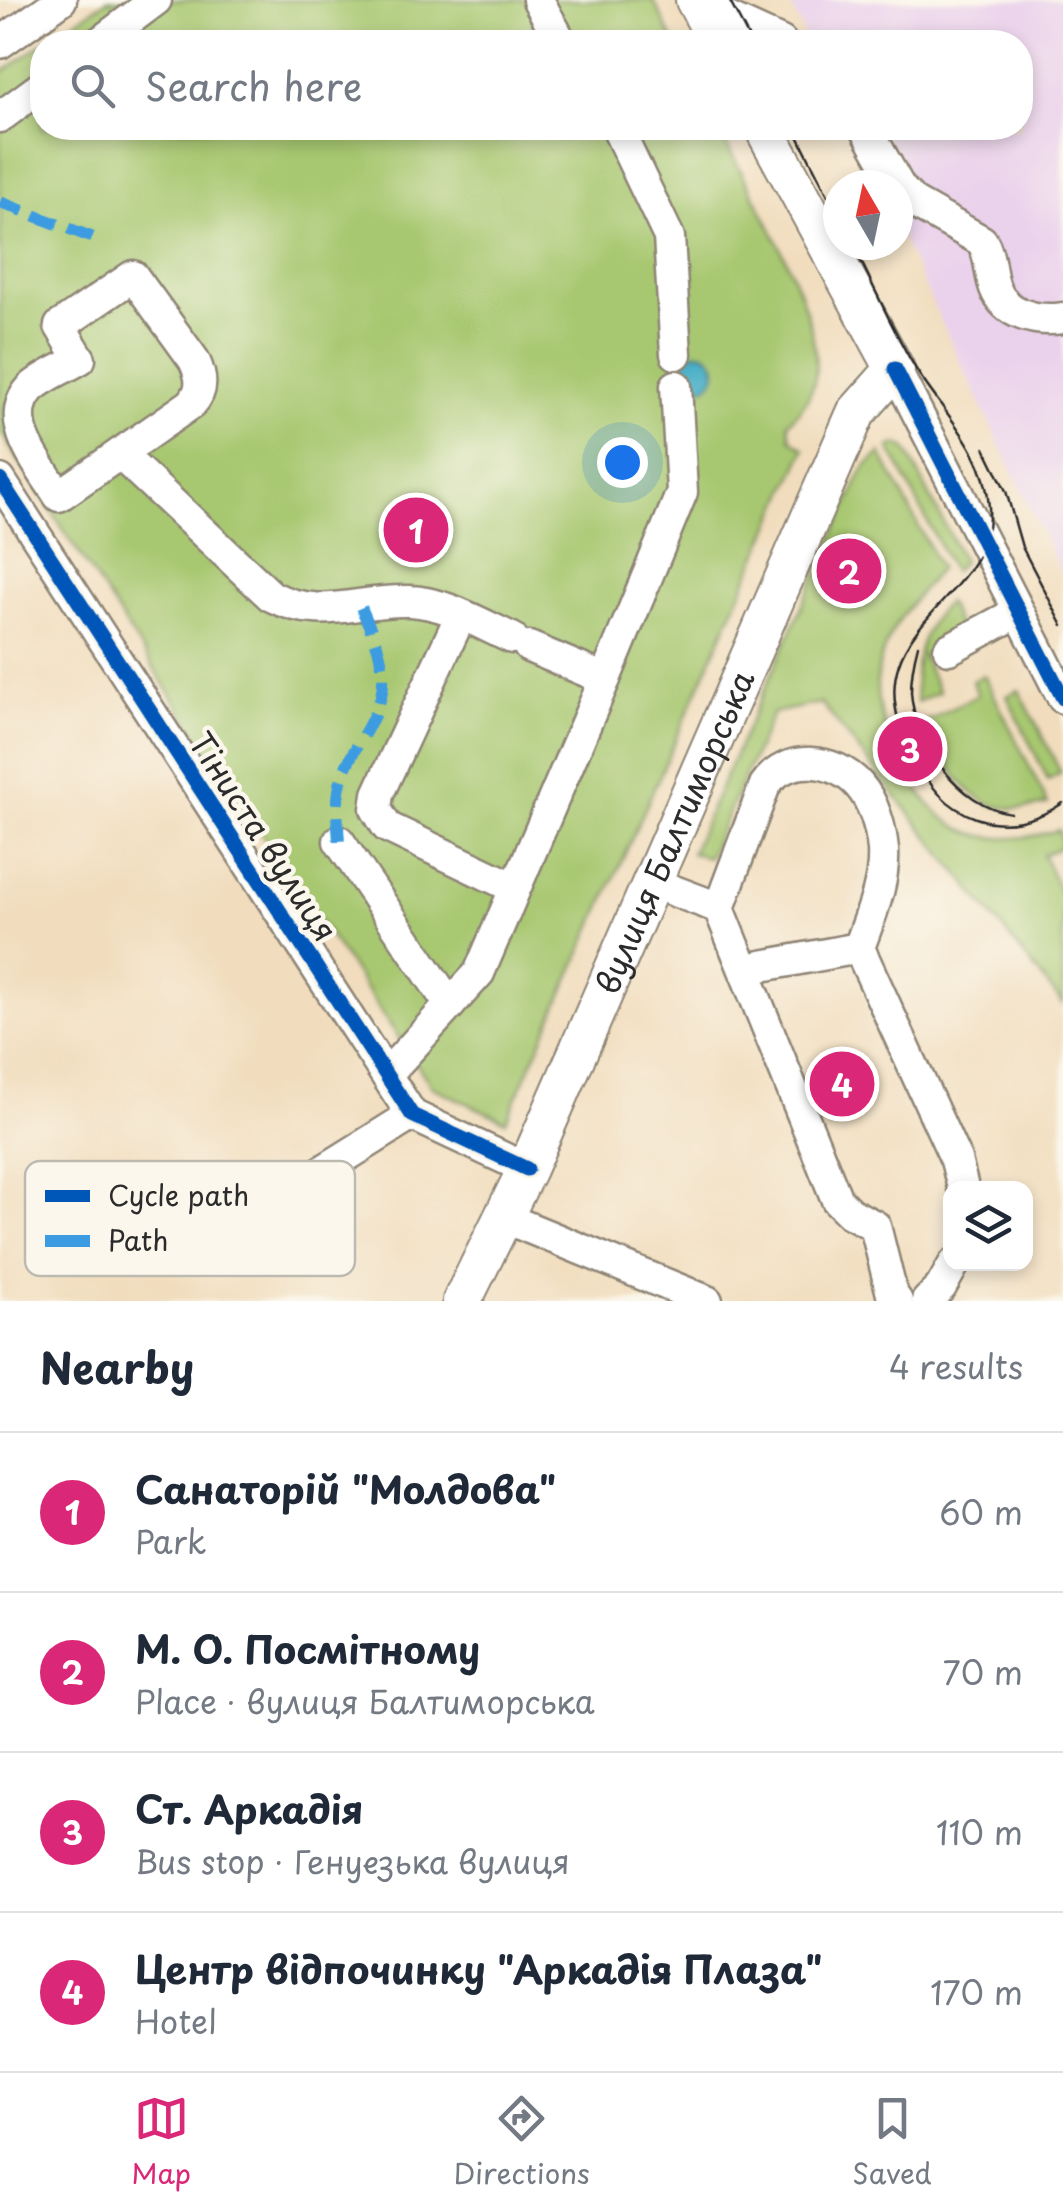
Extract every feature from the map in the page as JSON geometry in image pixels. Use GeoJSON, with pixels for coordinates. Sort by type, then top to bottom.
{"type":"FeatureCollection","features":[{"type":"Feature","properties":{"kind":"main road"},"geometry":{"type":"LineString","coordinates":[[697,1],[712,30]]}},
{"type":"Feature","properties":{"kind":"main road"},"geometry":{"type":"LineString","coordinates":[[771,140],[895,368]]}},
{"type":"Feature","properties":{"kind":"main road","name":"вулиця Балтиморська"},"geometry":{"type":"LineString","coordinates":[[462,1301],[527,1168],[856,413],[895,368]]}},
{"type":"Feature","properties":{"kind":"street"},"geometry":{"type":"LineString","coordinates":[[0,43],[61,0]]}},
{"type":"Feature","properties":{"kind":"street"},"geometry":{"type":"LineString","coordinates":[[116,30],[156,0]]}},
{"type":"Feature","properties":{"kind":"street"},"geometry":{"type":"LineString","coordinates":[[538,0],[554,30]]}},
{"type":"Feature","properties":{"kind":"street"},"geometry":{"type":"LineString","coordinates":[[697,1],[756,30]]}},
{"type":"Feature","properties":{"kind":"street"},"geometry":{"type":"LineString","coordinates":[[0,117],[30,95]]}},
{"type":"Feature","properties":{"kind":"street"},"geometry":{"type":"LineString","coordinates":[[624,140],[669,236],[676,354]]}},
{"type":"Feature","properties":{"kind":"street"},"geometry":{"type":"LineString","coordinates":[[873,140],[900,188],[914,202],[982,241],[1000,299],[1031,318],[1063,318]]}},
{"type":"Feature","properties":{"kind":"street"},"geometry":{"type":"LineString","coordinates":[[134,276],[194,360],[201,385],[191,404],[120,454],[59,496],[19,429],[18,414],[32,388],[80,358],[60,326],[134,276]]}},
{"type":"Feature","properties":{"kind":"street"},"geometry":{"type":"LineString","coordinates":[[895,368],[1063,698]]}},
{"type":"Feature","properties":{"kind":"street"},"geometry":{"type":"LineString","coordinates":[[386,1074],[479,973],[604,679],[682,492],[676,386]]}},
{"type":"Feature","properties":{"kind":"street"},"geometry":{"type":"LineString","coordinates":[[120,454],[271,596],[287,604],[322,610],[411,601],[430,603],[604,679]]}},
{"type":"Feature","properties":{"kind":"street","name":"Тіниста вулиця"},"geometry":{"type":"LineString","coordinates":[[0,480],[412,1115]]}},
{"type":"Feature","properties":{"kind":"street"},"geometry":{"type":"LineString","coordinates":[[949,649],[1018,612]]}},
{"type":"Feature","properties":{"kind":"street"},"geometry":{"type":"LineString","coordinates":[[461,615],[378,794],[376,809],[387,826],[515,888]]}},
{"type":"Feature","properties":{"kind":"street"},"geometry":{"type":"LineString","coordinates":[[897,1301],[875,1226],[850,1213],[837,1200],[719,908],[765,785],[773,774],[788,766],[808,762],[847,773],[862,788],[880,828],[881,884],[859,948],[956,1160],[961,1181]]}},
{"type":"Feature","properties":{"kind":"street"},"geometry":{"type":"LineString","coordinates":[[339,842],[450,1005]]}},
{"type":"Feature","properties":{"kind":"street"},"geometry":{"type":"LineString","coordinates":[[653,883],[719,908]]}},
{"type":"Feature","properties":{"kind":"street"},"geometry":{"type":"LineString","coordinates":[[744,969],[859,948]]}},
{"type":"Feature","properties":{"kind":"street"},"geometry":{"type":"LineString","coordinates":[[338,1161],[412,1115],[527,1168]]}},
{"type":"Feature","properties":{"kind":"street"},"geometry":{"type":"LineString","coordinates":[[504,1218],[707,1301]]}},
{"type":"Feature","properties":{"kind":"street"},"geometry":{"type":"LineString","coordinates":[[927,1301],[950,1271]]}},
{"type":"Feature","properties":{"kind":"shaded area"},"geometry":{"type":"Polygon","coordinates":[[[788,0],[1063,0],[1063,577],[912,260],[913,170],[869,170],[855,140],[1033,140],[1033,30],[802,30],[788,0]]]}},
{"type":"Feature","properties":{"kind":"green space"},"geometry":{"type":"Polygon","coordinates":[[[107,0],[653,0],[668,30],[63,30],[107,0]]]}},
{"type":"Feature","properties":{"kind":"green space"},"geometry":{"type":"Polygon","coordinates":[[[30,53],[30,140],[724,140],[782,250],[808,318],[815,349],[811,390],[788,423],[791,439],[805,449],[506,1121],[432,1087],[0,432],[0,74],[30,53]]]}},
{"type":"Feature","properties":{"kind":"green space"},"geometry":{"type":"Polygon","coordinates":[[[897,444],[906,449],[963,561],[953,572],[890,448],[897,444]]]}},
{"type":"Feature","properties":{"kind":"green space"},"geometry":{"type":"Polygon","coordinates":[[[881,453],[940,568],[904,614],[883,652],[877,690],[883,722],[911,780],[926,801],[961,829],[1005,838],[1059,830],[1063,846],[1043,855],[1063,898],[1063,1004],[821,703],[773,713],[709,857],[691,853],[859,479],[866,466],[881,453]]]}},
{"type":"Feature","properties":{"kind":"green space"},"geometry":{"type":"Polygon","coordinates":[[[947,602],[962,634],[922,656],[939,692],[917,702],[920,648],[930,623],[947,602]]]}},
{"type":"Feature","properties":{"kind":"green space"},"geometry":{"type":"Polygon","coordinates":[[[984,675],[1048,804],[1002,808],[970,792],[925,722],[978,695],[972,681],[984,675]]]}},
{"type":"Feature","properties":{"kind":"green space"},"geometry":{"type":"Polygon","coordinates":[[[1019,690],[1061,773],[1048,780],[1007,696],[1019,690]]]}},
{"type":"Feature","properties":{"kind":"water"},"geometry":{"type":"Polygon","coordinates":[[[698,352],[710,358],[716,370],[710,382],[698,388],[686,382],[680,370],[686,358],[698,352]]]}},
{"type":"Feature","properties":{"kind":"tram line"},"geometry":{"type":"LineString","coordinates":[[729,0],[745,30]]}},
{"type":"Feature","properties":{"kind":"tram line"},"geometry":{"type":"LineString","coordinates":[[800,140],[823,185]]}},
{"type":"Feature","properties":{"kind":"tram line"},"geometry":{"type":"LineString","coordinates":[[860,260],[910,359],[973,452],[989,507],[985,540],[970,569],[908,645],[896,675],[896,711],[925,776],[939,794],[965,813],[987,821],[1010,823],[1043,814],[1063,803]]}},
{"type":"Feature","properties":{"kind":"tram line"},"geometry":{"type":"LineString","coordinates":[[985,448],[1006,491],[1022,547],[1063,626]]}},
{"type":"Feature","properties":{"kind":"tram line"},"geometry":{"type":"LineString","coordinates":[[918,645],[911,692],[914,711],[930,750],[957,785],[992,808],[1011,813]]}},
{"type":"Feature","properties":{"kind":"marked path"},"geometry":{"type":"LineString","coordinates":[[0,202],[96,239]]}},
{"type":"Feature","properties":{"kind":"marked path"},"geometry":{"type":"LineString","coordinates":[[339,841],[340,783],[382,693],[379,650],[361,607]]}},
{"type":"Feature","properties":{"kind":"cycle path"},"geometry":{"type":"LineString","coordinates":[[895,369],[1063,698]]}},
{"type":"Feature","properties":{"kind":"cycle path"},"geometry":{"type":"LineString","coordinates":[[0,480],[412,1115],[527,1169]]}},
{"type":"Feature","properties":{"kind":"place","name":"Санаторій \"Молдова\""},"geometry":{"type":"Point","coordinates":[416,530]}},
{"type":"Feature","properties":{"kind":"place","name":"М. О. Посмітному"},"geometry":{"type":"Point","coordinates":[849,571]}},
{"type":"Feature","properties":{"kind":"place","name":"Ст. Аркадія"},"geometry":{"type":"Point","coordinates":[910,749]}},
{"type":"Feature","properties":{"kind":"place","name":"Центр відпочинку \"Аркадія Плаза\""},"geometry":{"type":"Point","coordinates":[842,1084]}}]}
